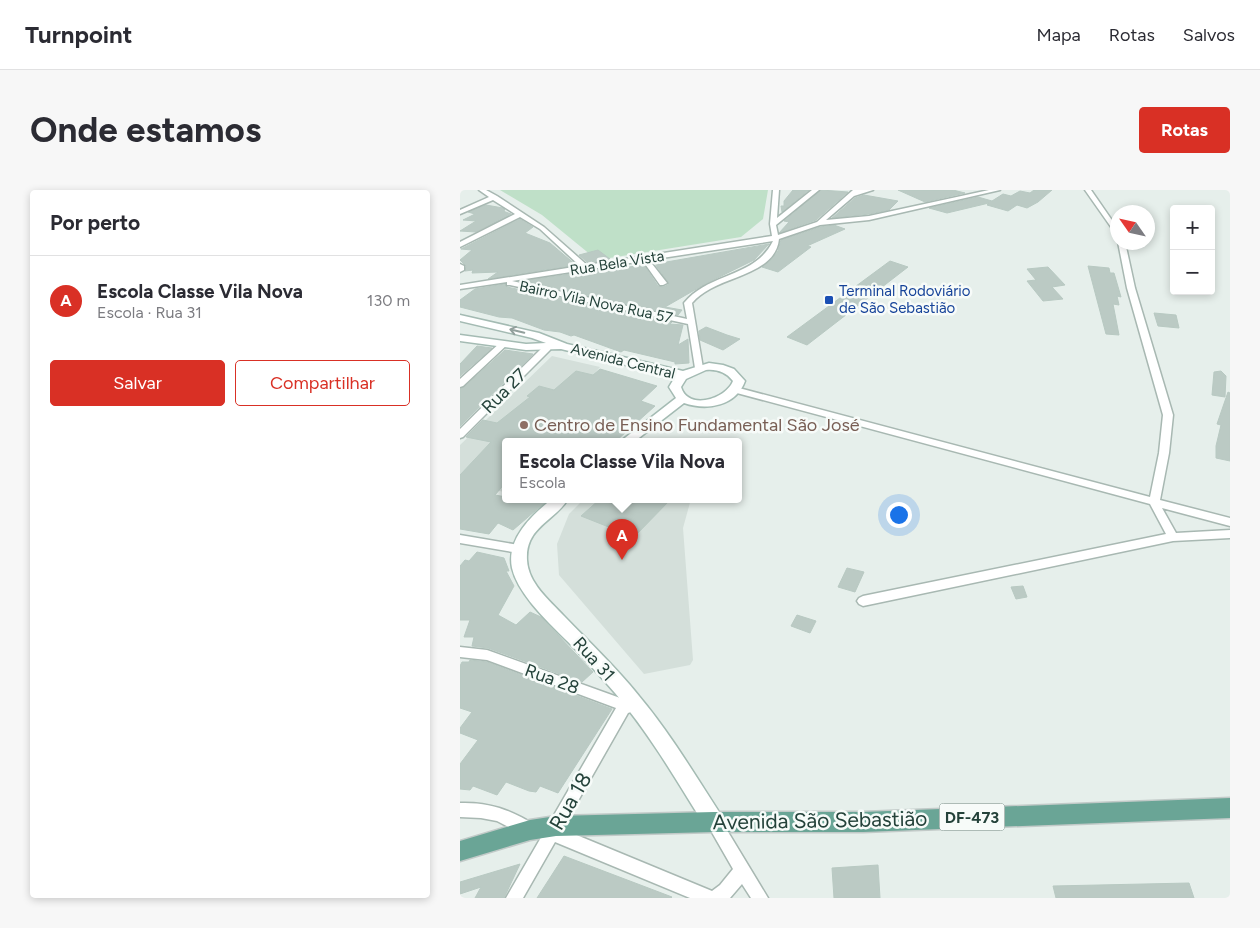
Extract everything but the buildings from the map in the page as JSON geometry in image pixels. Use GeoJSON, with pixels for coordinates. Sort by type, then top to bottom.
{"type":"FeatureCollection","features":[{"type":"Feature","properties":{"kind":"main road","name":"Avenida São Sebastião"},"geometry":{"type":"LineString","coordinates":[[460,851],[530,830],[714,822],[864,822],[1230,808]]}},
{"type":"Feature","properties":{"kind":"street"},"geometry":{"type":"LineString","coordinates":[[482,190],[495,196],[542,228],[586,268]]}},
{"type":"Feature","properties":{"kind":"street"},"geometry":{"type":"LineString","coordinates":[[699,368],[688,307],[692,297],[708,287],[761,262],[775,246],[773,224],[776,190]]}},
{"type":"Feature","properties":{"kind":"street"},"geometry":{"type":"LineString","coordinates":[[773,224],[816,190]]}},
{"type":"Feature","properties":{"kind":"street"},"geometry":{"type":"LineString","coordinates":[[819,223],[855,192],[870,190]]}},
{"type":"Feature","properties":{"kind":"street"},"geometry":{"type":"LineString","coordinates":[[819,223],[869,218],[997,190]]}},
{"type":"Feature","properties":{"kind":"street"},"geometry":{"type":"LineString","coordinates":[[1088,190],[1110,223]]}},
{"type":"Feature","properties":{"kind":"street"},"geometry":{"type":"LineString","coordinates":[[460,212],[495,196]]}},
{"type":"Feature","properties":{"kind":"street"},"geometry":{"type":"LineString","coordinates":[[460,245],[520,214]]}},
{"type":"Feature","properties":{"kind":"street","name":"Rua Bela Vista"},"geometry":{"type":"LineString","coordinates":[[460,287],[775,238],[819,223]]}},
{"type":"Feature","properties":{"kind":"street"},"geometry":{"type":"LineString","coordinates":[[1123,250],[1131,288],[1168,415],[1164,453],[1154,502],[1174,538]]}},
{"type":"Feature","properties":{"kind":"street"},"geometry":{"type":"LineString","coordinates":[[645,259],[663,283]]}},
{"type":"Feature","properties":{"kind":"street","name":"Bairro Vila Nova Rua 57"},"geometry":{"type":"LineString","coordinates":[[501,281],[582,297],[692,323]]}},
{"type":"Feature","properties":{"kind":"street","name":"Avenida Central"},"geometry":{"type":"LineString","coordinates":[[460,318],[535,335],[563,346],[682,375]]}},
{"type":"Feature","properties":{"kind":"street","name":"Avenida Central"},"geometry":{"type":"LineString","coordinates":[[460,338],[547,348],[563,346]]}},
{"type":"Feature","properties":{"kind":"street"},"geometry":{"type":"LineString","coordinates":[[460,384],[504,344]]}},
{"type":"Feature","properties":{"kind":"street","name":"Rua 27"},"geometry":{"type":"LineString","coordinates":[[460,435],[547,348]]}},
{"type":"Feature","properties":{"kind":"street"},"geometry":{"type":"LineString","coordinates":[[718,367],[734,373],[739,381],[736,390],[731,396],[713,402],[696,403],[683,398],[677,393],[676,387],[682,375],[699,368],[718,367]]}},
{"type":"Feature","properties":{"kind":"street"},"geometry":{"type":"LineString","coordinates":[[736,390],[1230,522]]}},
{"type":"Feature","properties":{"kind":"street"},"geometry":{"type":"LineString","coordinates":[[631,438],[683,398]]}},
{"type":"Feature","properties":{"kind":"street"},"geometry":{"type":"LineString","coordinates":[[462,542],[520,549],[537,521],[557,503]]}},
{"type":"Feature","properties":{"kind":"street"},"geometry":{"type":"LineString","coordinates":[[863,601],[1174,538],[1230,534]]}},
{"type":"Feature","properties":{"kind":"street","name":"Rua 31"},"geometry":{"type":"LineString","coordinates":[[520,549],[518,560],[523,578],[546,607],[613,679],[642,714],[714,822]]}},
{"type":"Feature","properties":{"kind":"street","name":"Rua 28"},"geometry":{"type":"LineString","coordinates":[[460,652],[487,656],[625,705],[642,714]]}},
{"type":"Feature","properties":{"kind":"street","name":"Rua 18"},"geometry":{"type":"LineString","coordinates":[[514,898],[625,705]]}},
{"type":"Feature","properties":{"kind":"street"},"geometry":{"type":"LineString","coordinates":[[460,810],[489,810],[504,814],[530,830]]}},
{"type":"Feature","properties":{"kind":"street"},"geometry":{"type":"LineString","coordinates":[[714,822],[760,898]]}},
{"type":"Feature","properties":{"kind":"street"},"geometry":{"type":"LineString","coordinates":[[554,829],[710,898]]}},
{"type":"Feature","properties":{"kind":"street"},"geometry":{"type":"LineString","coordinates":[[715,898],[726,891],[743,870]]}},
{"type":"Feature","properties":{"kind":"shaded area","name":"Centro de Ensino Fundamental São José"},"geometry":{"type":"Polygon","coordinates":[[[552,356],[600,367],[578,392],[582,409],[555,438],[502,438],[502,491],[460,484],[460,445],[552,356]]]}},
{"type":"Feature","properties":{"kind":"shaded area"},"geometry":{"type":"Polygon","coordinates":[[[580,503],[690,503],[683,528],[693,660],[690,665],[644,674],[559,575],[557,544],[569,514],[580,503]]]}},
{"type":"Feature","properties":{"kind":"green space"},"geometry":{"type":"Polygon","coordinates":[[[500,190],[768,190],[763,219],[741,237],[597,260],[542,215],[500,190]]]}},
{"type":"Feature","properties":{"kind":"place","name":"Terminal Rodoviário de São Sebastião"},"geometry":{"type":"Point","coordinates":[829,300]}},
{"type":"Feature","properties":{"kind":"place","name":"Centro de Ensino Fundamental São José"},"geometry":{"type":"Point","coordinates":[524,425]}},
{"type":"Feature","properties":{"kind":"place","name":"Escola Classe Vila Nova"},"geometry":{"type":"Point","coordinates":[622,560]}}]}
